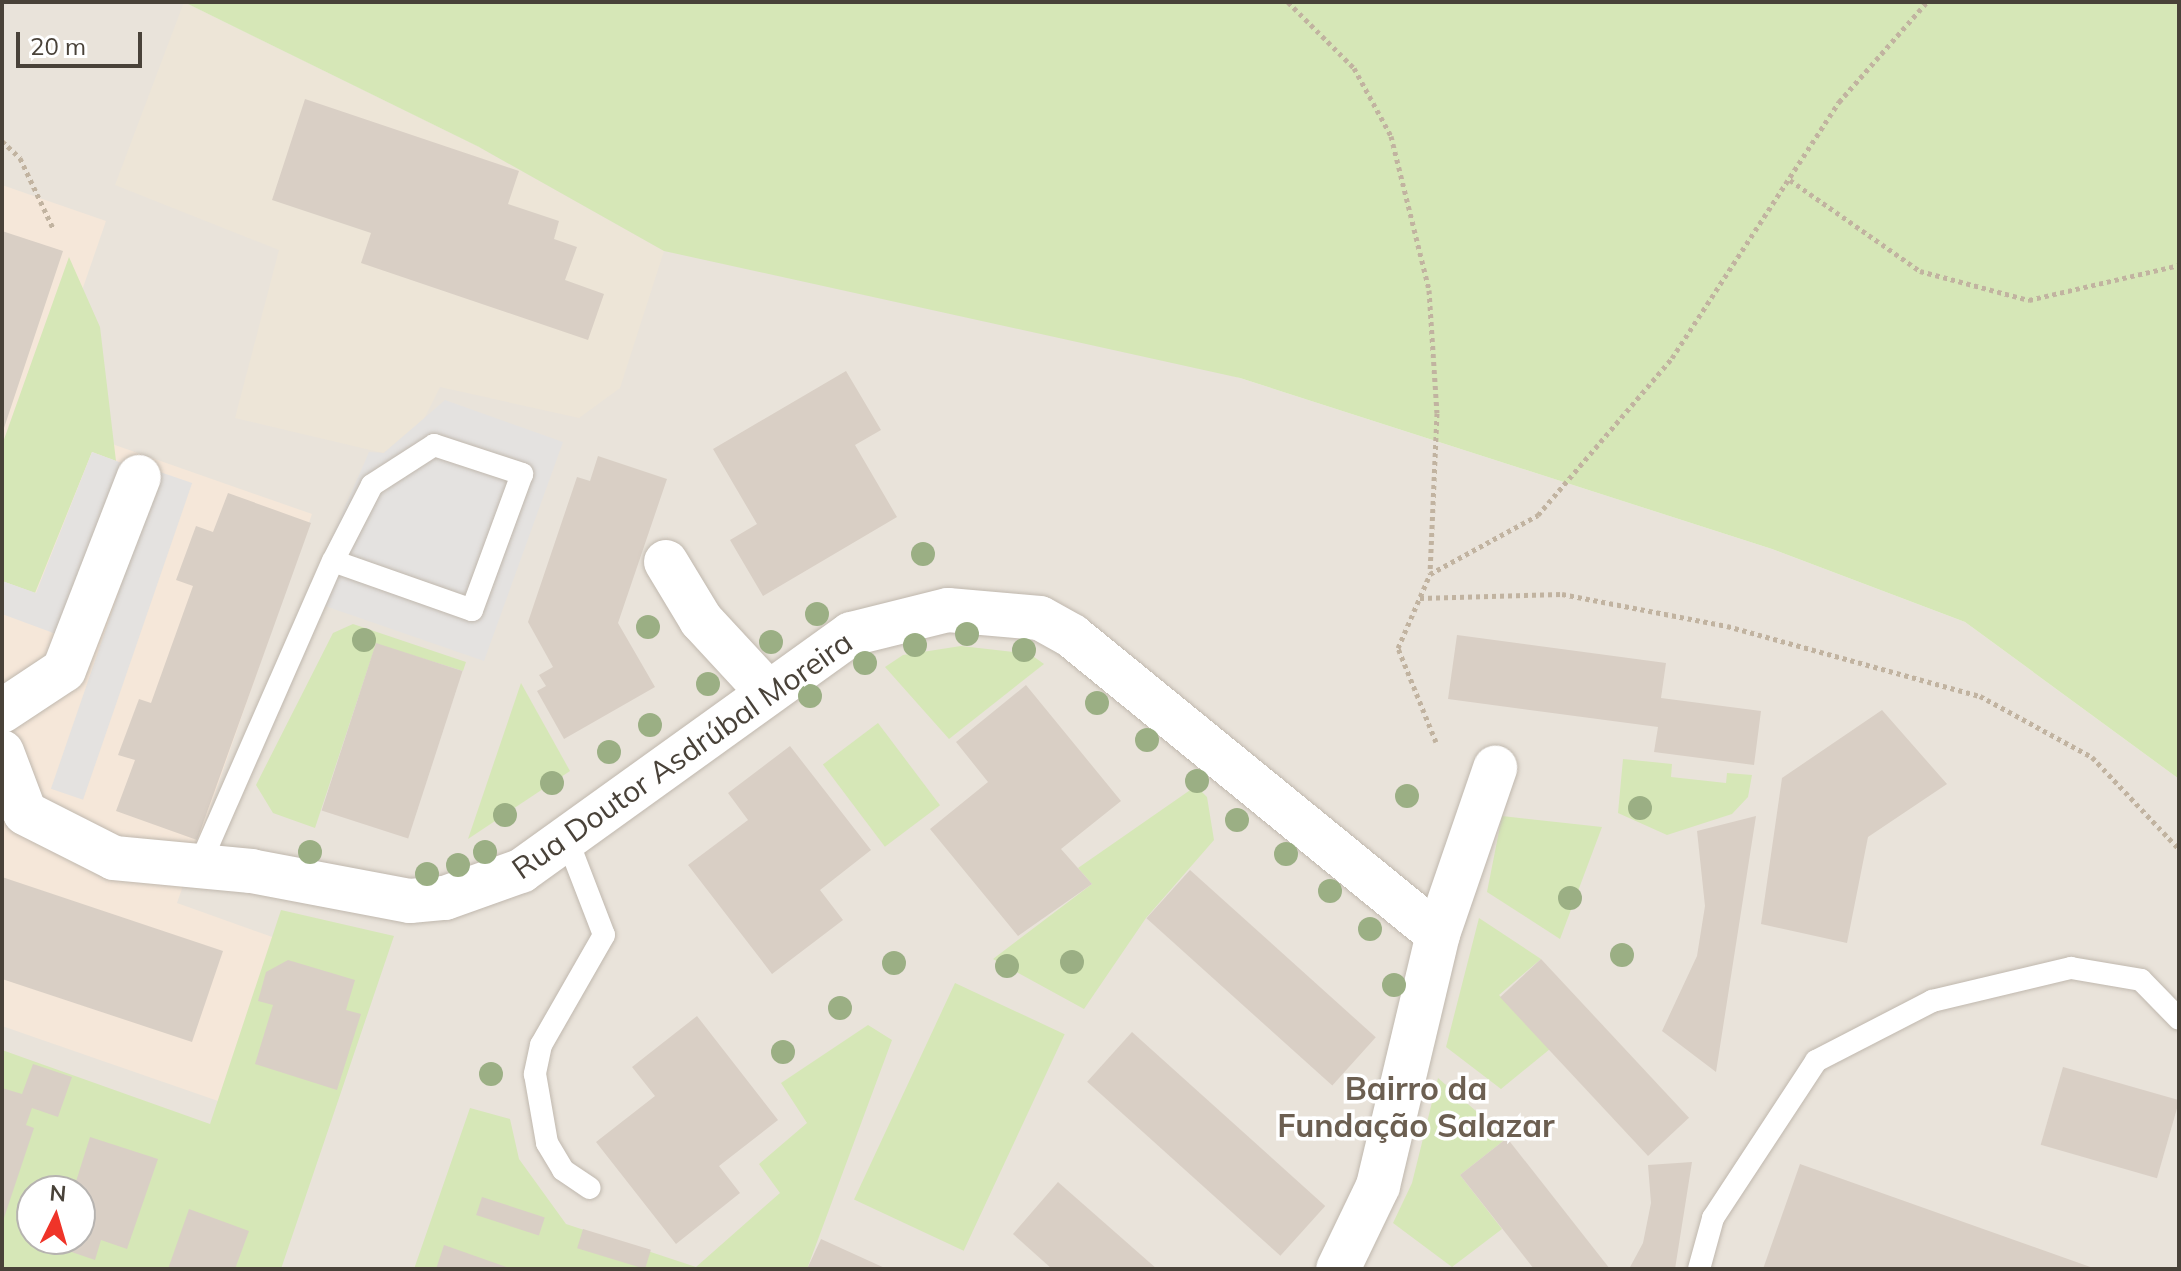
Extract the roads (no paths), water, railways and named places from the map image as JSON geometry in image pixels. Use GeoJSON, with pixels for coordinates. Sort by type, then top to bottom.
{"type":"FeatureCollection","features":[{"type":"Feature","properties":{"kind":"street"},"geometry":{"type":"LineString","coordinates":[[2,711],[64,670],[139,477]]}},
{"type":"Feature","properties":{"kind":"street"},"geometry":{"type":"LineString","coordinates":[[666,562],[701,620],[765,689]]}},
{"type":"Feature","properties":{"kind":"street","name":"Rua Doutor Asdrúbal Moreira"},"geometry":{"type":"LineString","coordinates":[[2,752],[10,789],[36,823],[114,858],[433,899],[521,871],[765,689],[851,634],[897,618],[948,610],[1040,618],[1072,636],[1438,934]]}},
{"type":"Feature","properties":{"kind":"street"},"geometry":{"type":"LineString","coordinates":[[1338,1269],[1378,1186],[1438,934],[1495,768]]}},
{"type":"Feature","properties":{"kind":"lane"},"geometry":{"type":"LineString","coordinates":[[198,868],[333,561],[372,485],[434,445],[522,474],[472,610],[333,561]]}},
{"type":"Feature","properties":{"kind":"lane"},"geometry":{"type":"LineString","coordinates":[[567,839],[604,935],[541,1045],[535,1074],[547,1143],[563,1170],[590,1188]]}},
{"type":"Feature","properties":{"kind":"lane"},"geometry":{"type":"LineString","coordinates":[[1699,1269],[1713,1218],[1816,1061],[1932,1001],[2071,968],[2141,980],[2179,1019]]}},
{"type":"Feature","properties":{"kind":"district","name":"Bairro da Fundação Salazar"},"geometry":{"type":"Point","coordinates":[1416,1108]}}]}
